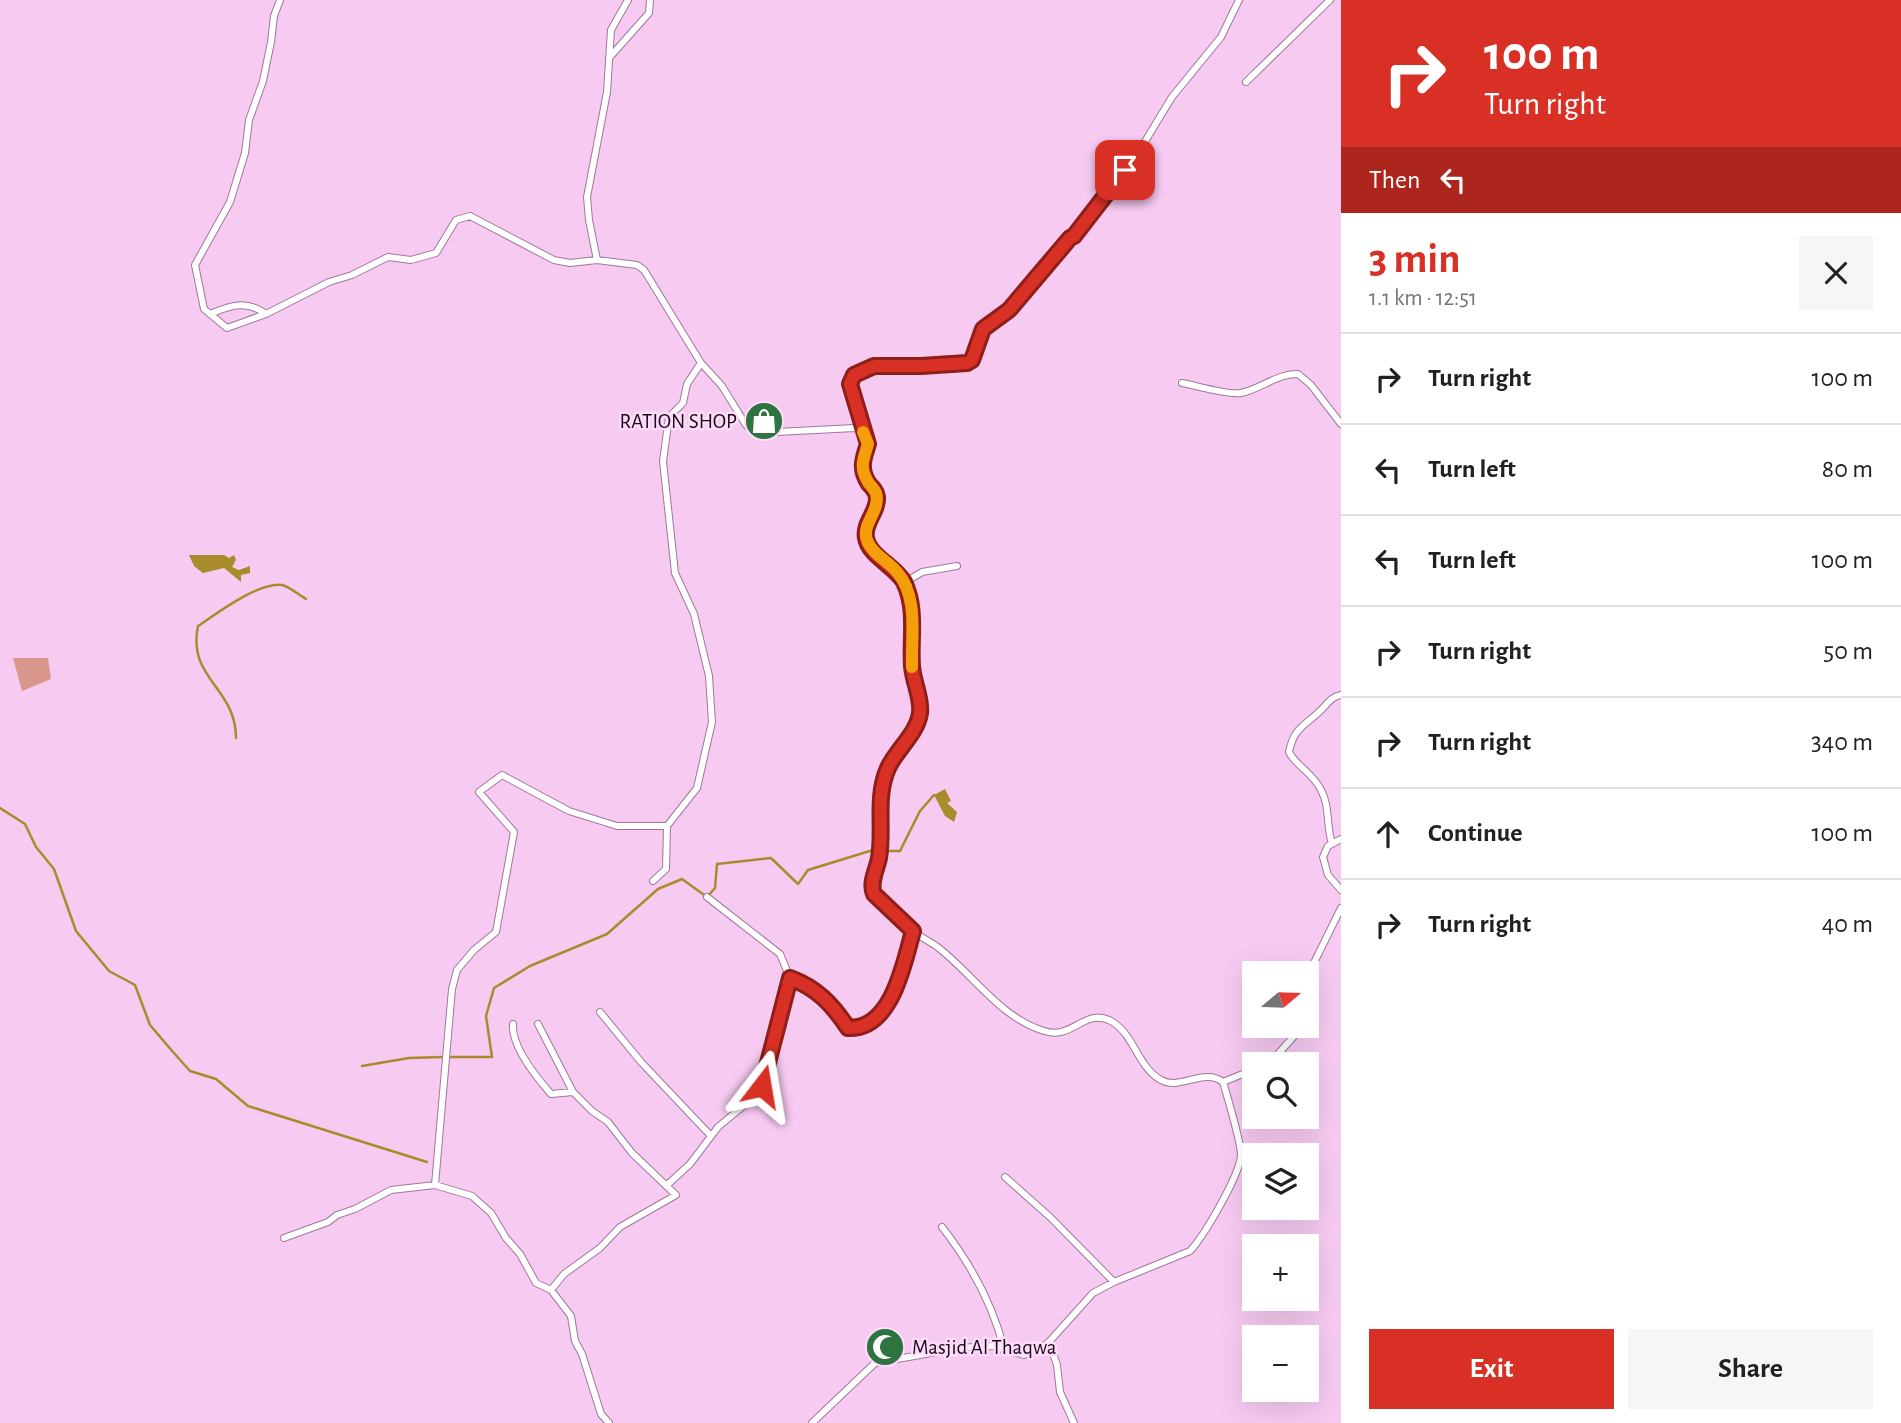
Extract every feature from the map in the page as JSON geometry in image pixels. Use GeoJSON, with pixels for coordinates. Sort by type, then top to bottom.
{"type":"FeatureCollection","features":[{"type":"Feature","properties":{"kind":"street"},"geometry":{"type":"LineString","coordinates":[[280,0],[274,16],[263,81],[249,120],[245,153],[230,202],[195,265],[204,309],[227,328],[266,314],[329,282],[352,275],[388,257],[411,260],[436,253],[456,220],[470,216],[554,260],[570,263],[597,260],[637,265],[644,270],[701,363],[722,386],[746,425],[759,433],[830,428],[862,430]]}},
{"type":"Feature","properties":{"kind":"street"},"geometry":{"type":"LineString","coordinates":[[597,260],[587,197],[599,142],[611,30],[628,0]]}},
{"type":"Feature","properties":{"kind":"street"},"geometry":{"type":"LineString","coordinates":[[609,58],[649,13],[650,0]]}},
{"type":"Feature","properties":{"kind":"street"},"geometry":{"type":"LineString","coordinates":[[812,1423],[876,1363],[959,1348],[992,1346],[1024,1355],[1034,1352],[1049,1342],[1093,1293],[1191,1251],[1225,1197],[1241,1155],[1223,1082],[1215,1077],[1173,1083],[1162,1081],[1152,1073],[1120,1026],[1098,1016],[1057,1034],[1042,1031],[1010,1014],[940,949],[913,931],[874,894],[872,889],[879,857],[881,826],[880,793],[889,766],[916,725],[920,713],[912,664],[913,617],[904,583],[897,572],[872,549],[866,537],[877,506],[877,497],[862,468],[868,444],[850,384],[854,375],[874,366],[921,366],[967,363],[972,360],[983,329],[1009,310],[1074,236],[1138,153],[1172,97],[1221,37],[1239,0]]}},
{"type":"Feature","properties":{"kind":"street"},"geometry":{"type":"LineString","coordinates":[[1246,82],[1330,0]]}},
{"type":"Feature","properties":{"kind":"street"},"geometry":{"type":"LineString","coordinates":[[210,314],[239,304],[256,307],[266,314]]}},
{"type":"Feature","properties":{"kind":"street"},"geometry":{"type":"LineString","coordinates":[[653,881],[666,869],[667,826],[697,788],[712,722],[709,676],[694,614],[675,573],[663,461],[669,416],[683,403],[687,384],[701,363]]}},
{"type":"Feature","properties":{"kind":"street"},"geometry":{"type":"LineString","coordinates":[[1182,383],[1231,394],[1255,389],[1287,374],[1298,374],[1311,385],[1341,424]]}},
{"type":"Feature","properties":{"kind":"street"},"geometry":{"type":"LineString","coordinates":[[904,583],[922,572],[957,566]]}},
{"type":"Feature","properties":{"kind":"street"},"geometry":{"type":"LineString","coordinates":[[1332,844],[1327,828],[1327,802],[1307,769],[1291,757],[1289,749],[1304,723],[1333,697],[1341,695]]}},
{"type":"Feature","properties":{"kind":"street"},"geometry":{"type":"LineString","coordinates":[[435,1185],[452,989],[457,970],[474,950],[496,932],[514,832],[479,792],[502,775],[569,811],[617,826],[667,826]]}},
{"type":"Feature","properties":{"kind":"street"},"geometry":{"type":"LineString","coordinates":[[1341,839],[1325,850],[1324,865],[1328,875],[1341,890]]}},
{"type":"Feature","properties":{"kind":"street"},"geometry":{"type":"LineString","coordinates":[[667,1185],[690,1164],[718,1127],[753,1098],[762,1086],[790,978],[780,954],[707,897]]}},
{"type":"Feature","properties":{"kind":"street"},"geometry":{"type":"LineString","coordinates":[[1315,961],[1341,908]]}},
{"type":"Feature","properties":{"kind":"street"},"geometry":{"type":"LineString","coordinates":[[790,978],[814,989],[838,1013],[848,1028],[859,1028],[870,1023],[889,1002],[902,973],[913,931]]}},
{"type":"Feature","properties":{"kind":"street"},"geometry":{"type":"LineString","coordinates":[[600,1012],[641,1062],[711,1136]]}},
{"type":"Feature","properties":{"kind":"street"},"geometry":{"type":"LineString","coordinates":[[513,1024],[512,1034],[532,1071],[551,1094],[573,1092]]}},
{"type":"Feature","properties":{"kind":"street"},"geometry":{"type":"LineString","coordinates":[[538,1024],[573,1092],[608,1122],[632,1153],[676,1195],[620,1227],[600,1248],[564,1274],[551,1290]]}},
{"type":"Feature","properties":{"kind":"street"},"geometry":{"type":"LineString","coordinates":[[1280,1052],[1292,1038]]}},
{"type":"Feature","properties":{"kind":"street"},"geometry":{"type":"LineString","coordinates":[[1223,1082],[1242,1074]]}},
{"type":"Feature","properties":{"kind":"street"},"geometry":{"type":"LineString","coordinates":[[1005,1177],[1050,1217],[1114,1282]]}},
{"type":"Feature","properties":{"kind":"street"},"geometry":{"type":"LineString","coordinates":[[284,1238],[328,1222],[337,1215],[355,1209],[391,1190],[435,1185],[472,1196],[491,1213],[506,1238],[520,1254],[536,1283],[551,1290],[571,1316],[575,1341],[582,1354],[601,1414],[609,1423]]}},
{"type":"Feature","properties":{"kind":"street"},"geometry":{"type":"LineString","coordinates":[[942,1227],[957,1246],[984,1295],[998,1325],[1004,1349]]}},
{"type":"Feature","properties":{"kind":"street"},"geometry":{"type":"LineString","coordinates":[[1049,1342],[1057,1366],[1059,1392],[1074,1423]]}},
{"type":"Feature","properties":{"kind":"shaded area"},"geometry":{"type":"Polygon","coordinates":[[[189,555],[224,555],[229,558],[234,555],[236,560],[232,567],[239,570],[250,566],[250,573],[241,575],[241,582],[224,568],[203,573],[194,566],[189,555]]]}},
{"type":"Feature","properties":{"kind":"shaded area"},"geometry":{"type":"Polygon","coordinates":[[[13,658],[48,658],[51,679],[22,691],[13,658]]]}},
{"type":"Feature","properties":{"kind":"shaded area"},"geometry":{"type":"Polygon","coordinates":[[[945,789],[951,801],[947,803],[957,812],[954,822],[945,816],[934,795],[945,789]]]}},
{"type":"Feature","properties":{"kind":"waterway"},"geometry":{"type":"LineString","coordinates":[[236,738],[229,706],[199,659],[196,644],[198,626],[251,593],[273,585],[285,586],[306,599]]}},
{"type":"Feature","properties":{"kind":"waterway"},"geometry":{"type":"LineString","coordinates":[[886,851],[900,851],[920,811],[934,795]]}},
{"type":"Feature","properties":{"kind":"waterway"},"geometry":{"type":"LineString","coordinates":[[0,808],[25,824],[36,847],[54,869],[76,931],[109,971],[135,985],[150,1025],[190,1071],[216,1079],[248,1106],[427,1162]]}},
{"type":"Feature","properties":{"kind":"waterway"},"geometry":{"type":"LineString","coordinates":[[451,1057],[492,1057],[486,1016],[494,988],[530,966],[607,934],[658,889],[682,879],[707,897],[715,888],[717,864],[771,858],[798,884],[808,870],[873,850]]}},
{"type":"Feature","properties":{"kind":"waterway"},"geometry":{"type":"LineString","coordinates":[[362,1066],[409,1058],[442,1057]]}},
{"type":"Feature","properties":{"kind":"slow traffic"},"geometry":{"type":"LineString","coordinates":[[863,432],[868,444],[862,468],[877,497],[877,506],[866,537],[872,549],[897,572],[904,583],[913,617],[912,667]]}},
{"type":"Feature","properties":{"kind":"place","name":"RATION SHOP"},"geometry":{"type":"Point","coordinates":[764,421]}},
{"type":"Feature","properties":{"kind":"place","name":"Masjid Al Thaqwa"},"geometry":{"type":"Point","coordinates":[885,1347]}},
{"type":"Feature","properties":{"kind":"route"},"geometry":{"type":"LineString","coordinates":[[762,1086],[790,978],[814,989],[838,1013],[848,1028],[859,1028],[870,1023],[889,1002],[902,973],[913,931],[872,889],[879,857],[880,793],[889,766],[916,725],[920,713],[912,664],[913,617],[904,583],[897,572],[872,549],[866,537],[877,506],[877,497],[862,468],[868,444],[850,384],[854,375],[874,366],[921,366],[967,363],[972,360],[983,329],[1009,310],[1074,236],[1125,170]]}}]}
